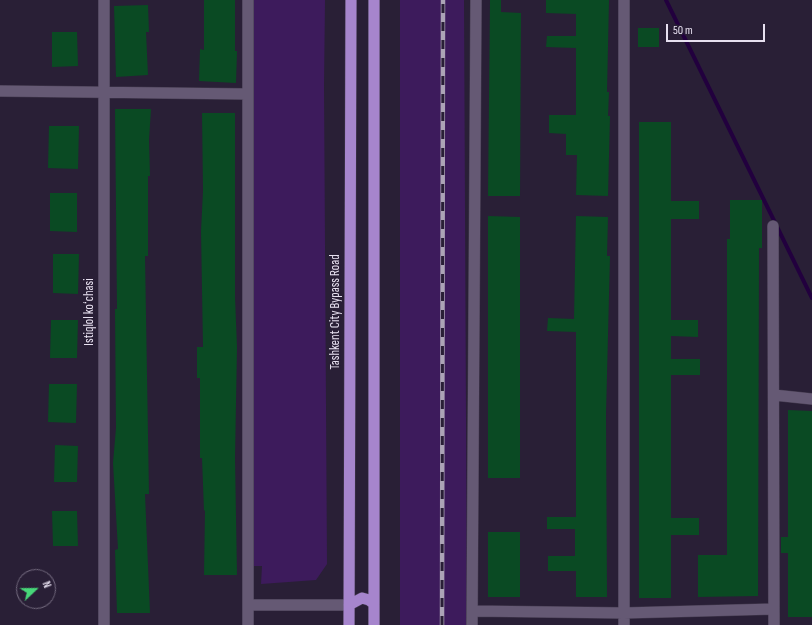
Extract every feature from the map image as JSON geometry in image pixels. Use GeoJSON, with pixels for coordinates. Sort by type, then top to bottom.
{"type":"FeatureCollection","features":[{"type":"Feature","properties":{"kind":"highway","name":"Tashkent City Bypass Road"},"geometry":{"type":"LineString","coordinates":[[349,625],[351,0]]}},
{"type":"Feature","properties":{"kind":"highway"},"geometry":{"type":"LineString","coordinates":[[374,0],[374,625]]}},
{"type":"Feature","properties":{"kind":"highway"},"geometry":{"type":"LineString","coordinates":[[349,605],[362,598],[369,600],[374,604]]}},
{"type":"Feature","properties":{"kind":"street","name":"Istiqlol koʻchasi"},"geometry":{"type":"LineString","coordinates":[[104,0],[104,625]]}},
{"type":"Feature","properties":{"kind":"street"},"geometry":{"type":"LineString","coordinates":[[248,0],[248,625]]}},
{"type":"Feature","properties":{"kind":"street"},"geometry":{"type":"LineString","coordinates":[[472,625],[476,0]]}},
{"type":"Feature","properties":{"kind":"street"},"geometry":{"type":"LineString","coordinates":[[624,0],[624,625]]}},
{"type":"Feature","properties":{"kind":"street"},"geometry":{"type":"LineString","coordinates":[[0,91],[247,94]]}},
{"type":"Feature","properties":{"kind":"street"},"geometry":{"type":"LineString","coordinates":[[773,226],[774,625]]}},
{"type":"Feature","properties":{"kind":"street"},"geometry":{"type":"LineString","coordinates":[[774,395],[812,399]]}},
{"type":"Feature","properties":{"kind":"street"},"geometry":{"type":"LineString","coordinates":[[248,605],[349,605]]}},
{"type":"Feature","properties":{"kind":"street"},"geometry":{"type":"LineString","coordinates":[[472,611],[624,613],[774,609]]}},
{"type":"Feature","properties":{"kind":"shaded area"},"geometry":{"type":"Polygon","coordinates":[[[254,0],[325,0],[324,86],[327,564],[316,580],[261,584],[262,566],[253,566],[254,0]]]}},
{"type":"Feature","properties":{"kind":"shaded area"},"geometry":{"type":"Polygon","coordinates":[[[400,0],[464,0],[467,625],[400,625],[400,0]]]}},
{"type":"Feature","properties":{"kind":"building"},"geometry":{"type":"Polygon","coordinates":[[[204,0],[235,0],[235,51],[237,51],[236,83],[199,81],[200,49],[204,50],[204,0]]]}},
{"type":"Feature","properties":{"kind":"building"},"geometry":{"type":"Polygon","coordinates":[[[490,0],[501,0],[501,12],[521,13],[520,196],[488,196],[490,0]]]}},
{"type":"Feature","properties":{"kind":"building"},"geometry":{"type":"Polygon","coordinates":[[[546,0],[609,0],[607,92],[609,92],[608,116],[610,116],[608,196],[576,195],[577,155],[566,155],[566,134],[549,133],[549,115],[576,115],[576,48],[546,47],[547,36],[576,36],[576,14],[546,13],[546,0]]]}},
{"type":"Feature","properties":{"kind":"building"},"geometry":{"type":"Polygon","coordinates":[[[148,5],[149,32],[146,32],[148,75],[116,77],[114,6],[148,5]]]}},
{"type":"Feature","properties":{"kind":"building"},"geometry":{"type":"Polygon","coordinates":[[[638,28],[659,28],[659,47],[638,47],[638,28]]]}},
{"type":"Feature","properties":{"kind":"building"},"geometry":{"type":"Polygon","coordinates":[[[52,32],[77,32],[78,66],[52,67],[52,32]]]}},
{"type":"Feature","properties":{"kind":"building"},"geometry":{"type":"Polygon","coordinates":[[[115,109],[151,109],[149,140],[150,176],[148,176],[148,256],[145,256],[149,494],[145,494],[150,613],[117,613],[115,550],[118,549],[113,463],[116,428],[115,309],[117,309],[115,109]]]}},
{"type":"Feature","properties":{"kind":"building"},"geometry":{"type":"Polygon","coordinates":[[[202,113],[235,113],[235,297],[237,347],[235,458],[237,575],[204,575],[205,510],[204,511],[202,458],[200,458],[200,378],[197,378],[197,347],[203,347],[201,231],[203,191],[202,113]]]}},
{"type":"Feature","properties":{"kind":"building"},"geometry":{"type":"Polygon","coordinates":[[[639,122],[671,122],[671,201],[699,201],[699,219],[671,219],[671,320],[698,320],[698,337],[671,336],[671,359],[700,359],[700,375],[671,375],[671,518],[699,518],[699,535],[671,535],[671,598],[639,598],[639,122]]]}},
{"type":"Feature","properties":{"kind":"building"},"geometry":{"type":"Polygon","coordinates":[[[49,126],[79,126],[78,169],[48,168],[49,126]]]}},
{"type":"Feature","properties":{"kind":"building"},"geometry":{"type":"Polygon","coordinates":[[[50,193],[77,193],[77,232],[50,231],[50,193]]]}},
{"type":"Feature","properties":{"kind":"building"},"geometry":{"type":"Polygon","coordinates":[[[730,200],[762,200],[762,248],[759,248],[758,596],[698,597],[698,555],[727,555],[727,239],[730,239],[730,200]]]}},
{"type":"Feature","properties":{"kind":"building"},"geometry":{"type":"Polygon","coordinates":[[[488,216],[520,217],[520,478],[488,478],[488,216]]]}},
{"type":"Feature","properties":{"kind":"building"},"geometry":{"type":"Polygon","coordinates":[[[576,216],[608,217],[607,256],[610,256],[606,414],[607,597],[576,597],[576,571],[548,571],[548,556],[575,556],[575,529],[547,529],[547,517],[576,517],[576,332],[547,331],[548,318],[574,319],[576,216]]]}},
{"type":"Feature","properties":{"kind":"building"},"geometry":{"type":"Polygon","coordinates":[[[53,254],[79,254],[78,294],[53,293],[53,254]]]}},
{"type":"Feature","properties":{"kind":"building"},"geometry":{"type":"Polygon","coordinates":[[[51,320],[78,320],[77,358],[50,358],[51,320]]]}},
{"type":"Feature","properties":{"kind":"building"},"geometry":{"type":"Polygon","coordinates":[[[49,384],[77,384],[76,423],[48,422],[49,384]]]}},
{"type":"Feature","properties":{"kind":"building"},"geometry":{"type":"Polygon","coordinates":[[[788,410],[812,411],[812,617],[788,617],[788,553],[781,553],[781,537],[788,537],[788,410]]]}},
{"type":"Feature","properties":{"kind":"building"},"geometry":{"type":"Polygon","coordinates":[[[55,445],[78,446],[77,482],[54,482],[55,445]]]}},
{"type":"Feature","properties":{"kind":"building"},"geometry":{"type":"Polygon","coordinates":[[[52,511],[77,511],[78,546],[53,546],[52,511]]]}},
{"type":"Feature","properties":{"kind":"building"},"geometry":{"type":"Polygon","coordinates":[[[488,532],[520,532],[520,597],[488,597],[488,532]]]}},
{"type":"Feature","properties":{"kind":"waterway"},"geometry":{"type":"LineString","coordinates":[[666,0],[812,298]]}},
{"type":"Feature","properties":{"kind":"railway"},"geometry":{"type":"LineString","coordinates":[[442,625],[443,0]]}}]}
